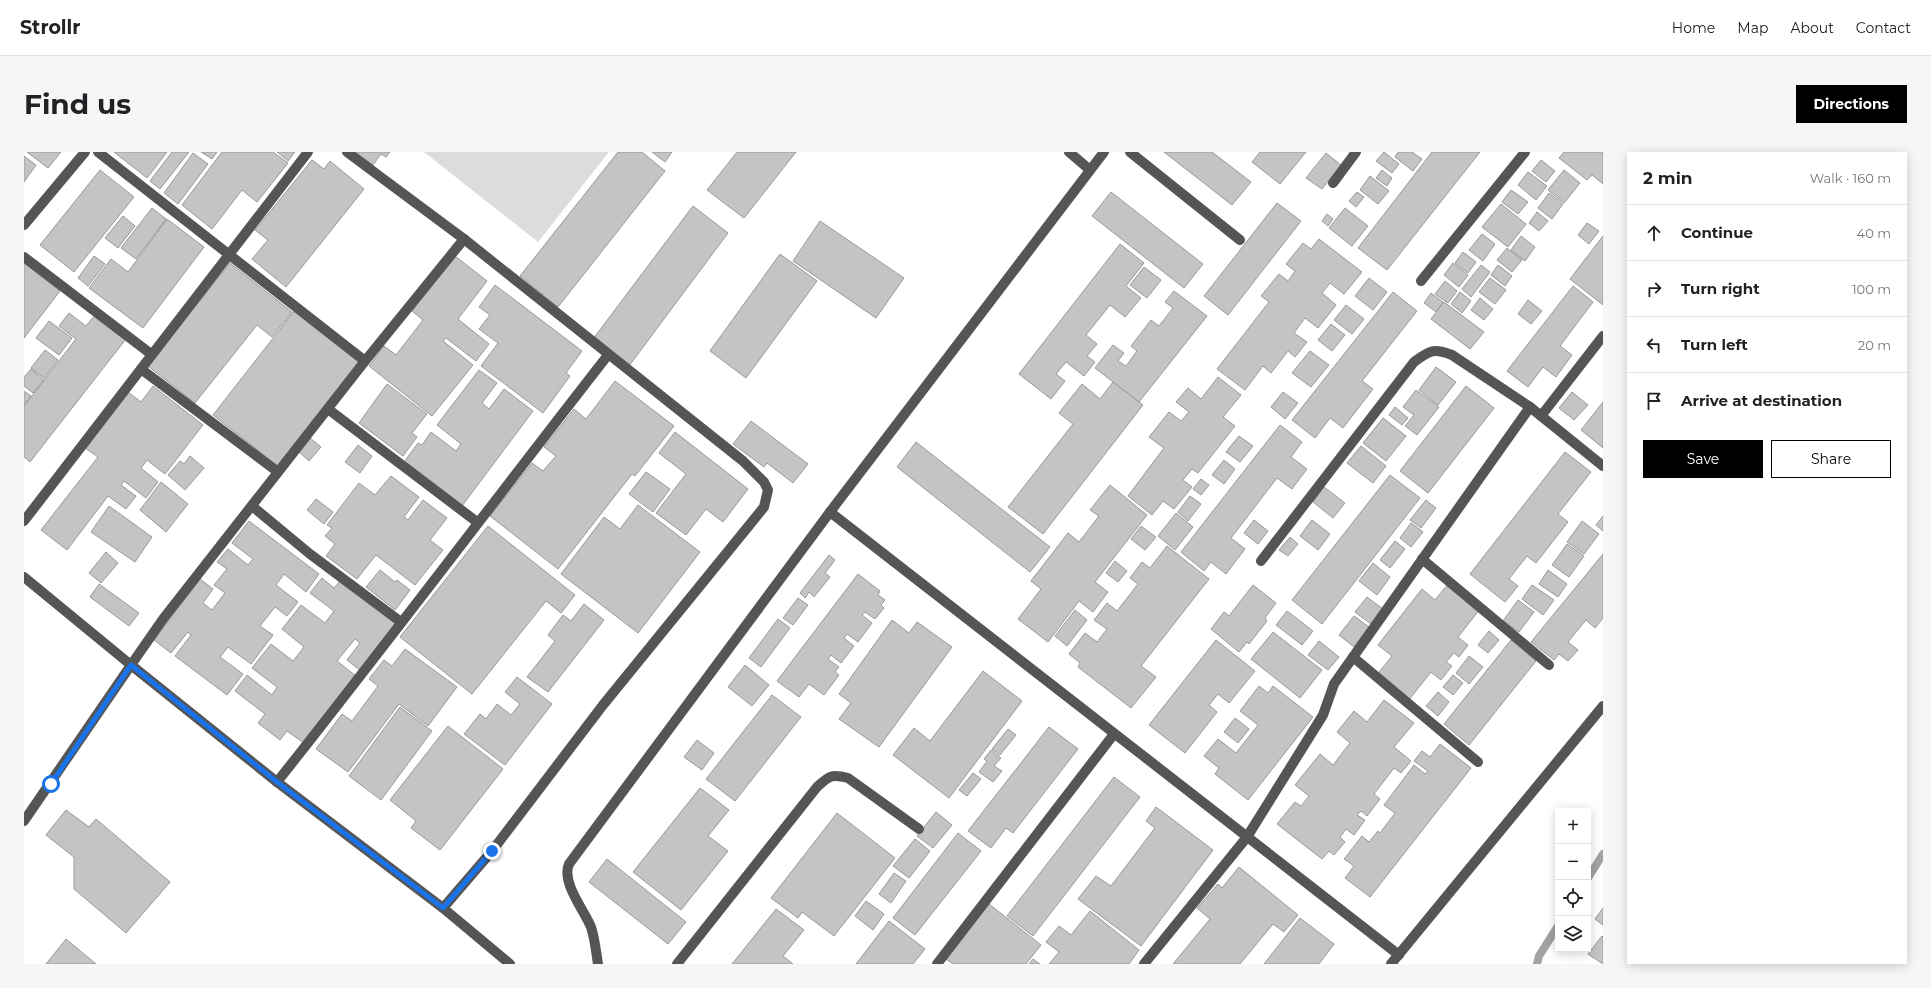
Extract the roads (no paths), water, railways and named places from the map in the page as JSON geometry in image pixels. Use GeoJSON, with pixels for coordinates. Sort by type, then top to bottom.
{"type":"FeatureCollection","features":[{"type":"Feature","properties":{"kind":"street"},"geometry":{"type":"LineString","coordinates":[[24,225],[85,152]]}},
{"type":"Feature","properties":{"kind":"street"},"geometry":{"type":"LineString","coordinates":[[98,152],[365,361]]}},
{"type":"Feature","properties":{"kind":"street"},"geometry":{"type":"LineString","coordinates":[[24,521],[308,152]]}},
{"type":"Feature","properties":{"kind":"street"},"geometry":{"type":"LineString","coordinates":[[347,152],[464,239],[743,461],[764,482],[768,490],[768,498],[764,506],[747,528],[604,705],[492,851],[443,908]]}},
{"type":"Feature","properties":{"kind":"street"},"geometry":{"type":"LineString","coordinates":[[1068,152],[1090,170]]}},
{"type":"Feature","properties":{"kind":"street"},"geometry":{"type":"LineString","coordinates":[[598,964],[595,941],[568,879],[566,869],[569,864],[830,512],[1104,152]]}},
{"type":"Feature","properties":{"kind":"street"},"geometry":{"type":"LineString","coordinates":[[1130,152],[1240,240]]}},
{"type":"Feature","properties":{"kind":"street"},"geometry":{"type":"LineString","coordinates":[[1333,183],[1356,152]]}},
{"type":"Feature","properties":{"kind":"street"},"geometry":{"type":"LineString","coordinates":[[1421,281],[1525,152]]}},
{"type":"Feature","properties":{"kind":"street"},"geometry":{"type":"LineString","coordinates":[[24,821],[163,619],[365,361],[464,239]]}},
{"type":"Feature","properties":{"kind":"street"},"geometry":{"type":"LineString","coordinates":[[24,257],[152,354]]}},
{"type":"Feature","properties":{"kind":"street"},"geometry":{"type":"LineString","coordinates":[[1541,416],[1603,336]]}},
{"type":"Feature","properties":{"kind":"street"},"geometry":{"type":"LineString","coordinates":[[1261,561],[1414,362],[1426,353],[1438,350],[1452,355],[1530,407],[1603,466]]}},
{"type":"Feature","properties":{"kind":"street"},"geometry":{"type":"LineString","coordinates":[[277,782],[362,675],[477,522],[608,355]]}},
{"type":"Feature","properties":{"kind":"street"},"geometry":{"type":"LineString","coordinates":[[141,369],[278,472]]}},
{"type":"Feature","properties":{"kind":"street"},"geometry":{"type":"LineString","coordinates":[[1144,964],[1247,837],[1323,715],[1334,684],[1530,407]]}},
{"type":"Feature","properties":{"kind":"street"},"geometry":{"type":"LineString","coordinates":[[328,409],[477,522]]}},
{"type":"Feature","properties":{"kind":"street"},"geometry":{"type":"LineString","coordinates":[[252,506],[310,554],[401,622]]}},
{"type":"Feature","properties":{"kind":"street"},"geometry":{"type":"LineString","coordinates":[[830,512],[1399,955]]}},
{"type":"Feature","properties":{"kind":"street"},"geometry":{"type":"LineString","coordinates":[[1422,559],[1549,665]]}},
{"type":"Feature","properties":{"kind":"street"},"geometry":{"type":"LineString","coordinates":[[24,577],[277,782],[443,908],[510,964]]}},
{"type":"Feature","properties":{"kind":"street"},"geometry":{"type":"LineString","coordinates":[[1352,657],[1478,762]]}},
{"type":"Feature","properties":{"kind":"street"},"geometry":{"type":"LineString","coordinates":[[1391,964],[1603,706]]}},
{"type":"Feature","properties":{"kind":"street"},"geometry":{"type":"LineString","coordinates":[[937,964],[1114,734]]}},
{"type":"Feature","properties":{"kind":"street"},"geometry":{"type":"LineString","coordinates":[[677,964],[817,787],[828,776],[836,775],[848,778],[919,829]]}},
{"type":"Feature","properties":{"kind":"waterway"},"geometry":{"type":"LineString","coordinates":[[1591,873],[1603,854]]}},
{"type":"Feature","properties":{"kind":"waterway"},"geometry":{"type":"LineString","coordinates":[[1537,964],[1539,956],[1555,931]]}}]}
